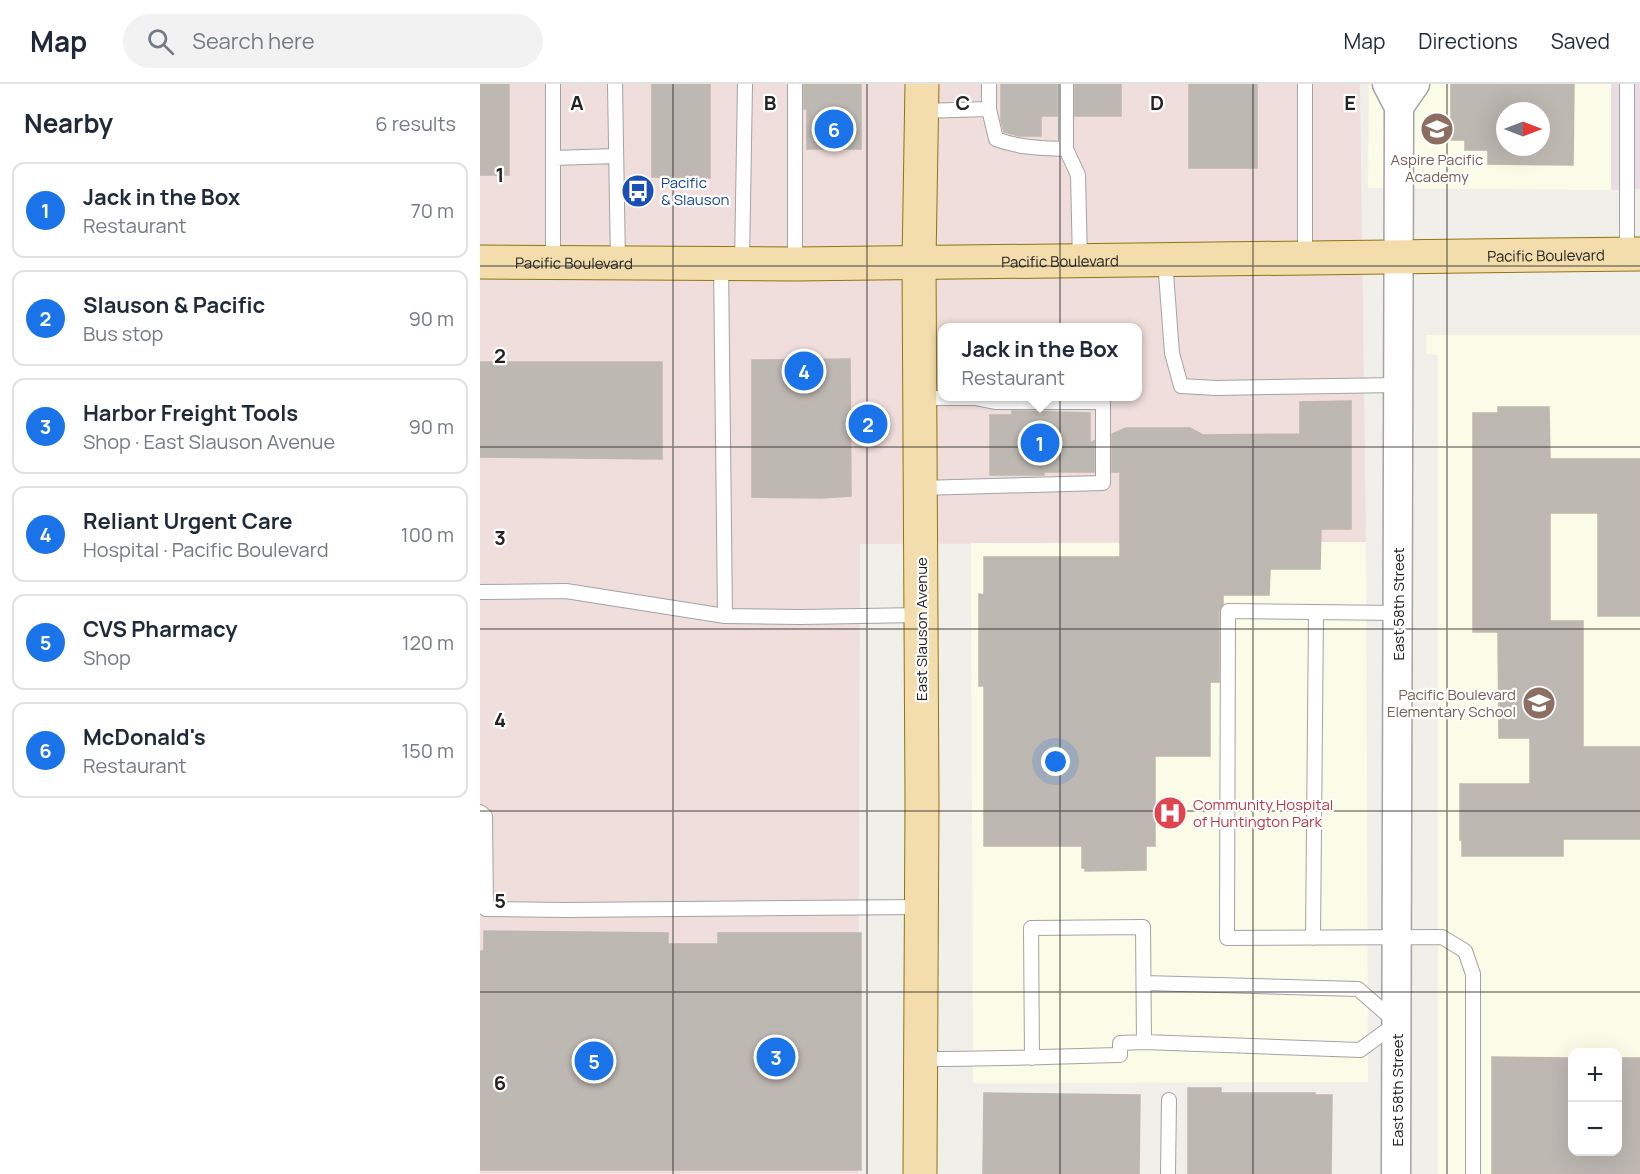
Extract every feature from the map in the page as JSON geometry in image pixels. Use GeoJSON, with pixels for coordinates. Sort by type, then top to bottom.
{"type":"FeatureCollection","features":[{"type":"Feature","properties":{"kind":"main road","name":"East Slauson Avenue"},"geometry":{"type":"LineString","coordinates":[[920,1174],[922,907],[919,262],[921,98]]}},
{"type":"Feature","properties":{"kind":"main road","name":"Pacific Boulevard"},"geometry":{"type":"LineString","coordinates":[[480,262],[795,264],[1633,254]]}},
{"type":"Feature","properties":{"kind":"street","name":"East 58th Street"},"geometry":{"type":"LineString","coordinates":[[1396,1174],[1400,92]]}},
{"type":"Feature","properties":{"kind":"lane"},"geometry":{"type":"LineString","coordinates":[[553,84],[553,262]]}},
{"type":"Feature","properties":{"kind":"lane"},"geometry":{"type":"LineString","coordinates":[[615,84],[618,263]]}},
{"type":"Feature","properties":{"kind":"lane"},"geometry":{"type":"LineString","coordinates":[[725,616],[732,263],[746,84]]}},
{"type":"Feature","properties":{"kind":"lane"},"geometry":{"type":"LineString","coordinates":[[795,84],[795,264]]}},
{"type":"Feature","properties":{"kind":"lane"},"geometry":{"type":"LineString","coordinates":[[989,84],[989,109],[996,139],[1028,148],[1066,149]]}},
{"type":"Feature","properties":{"kind":"lane"},"geometry":{"type":"LineString","coordinates":[[1066,84],[1066,149],[1078,175],[1080,261]]}},
{"type":"Feature","properties":{"kind":"lane"},"geometry":{"type":"LineString","coordinates":[[1305,84],[1305,258]]}},
{"type":"Feature","properties":{"kind":"lane"},"geometry":{"type":"LineString","coordinates":[[1627,84],[1633,254]]}},
{"type":"Feature","properties":{"kind":"lane"},"geometry":{"type":"LineString","coordinates":[[921,98],[989,109]]}},
{"type":"Feature","properties":{"kind":"lane"},"geometry":{"type":"LineString","coordinates":[[553,158],[616,156]]}},
{"type":"Feature","properties":{"kind":"lane"},"geometry":{"type":"LineString","coordinates":[[1165,260],[1172,353],[1180,386],[1399,385]]}},
{"type":"Feature","properties":{"kind":"lane"},"geometry":{"type":"LineString","coordinates":[[921,398],[938,398]]}},
{"type":"Feature","properties":{"kind":"lane"},"geometry":{"type":"LineString","coordinates":[[990,401],[1030,401]]}},
{"type":"Feature","properties":{"kind":"lane"},"geometry":{"type":"LineString","coordinates":[[920,488],[1103,483],[1103,401]]}},
{"type":"Feature","properties":{"kind":"lane"},"geometry":{"type":"LineString","coordinates":[[480,592],[566,591],[725,616],[921,615]]}},
{"type":"Feature","properties":{"kind":"lane"},"geometry":{"type":"LineString","coordinates":[[1398,614],[1228,611],[1227,938],[1442,937],[1465,951],[1473,974],[1473,1174]]}},
{"type":"Feature","properties":{"kind":"lane"},"geometry":{"type":"LineString","coordinates":[[1313,938],[1316,613]]}},
{"type":"Feature","properties":{"kind":"lane"},"geometry":{"type":"LineString","coordinates":[[480,812],[485,816],[486,909],[922,907]]}},
{"type":"Feature","properties":{"kind":"lane"},"geometry":{"type":"LineString","coordinates":[[1032,1058],[1031,928],[1143,927],[1144,1042]]}},
{"type":"Feature","properties":{"kind":"lane"},"geometry":{"type":"LineString","coordinates":[[921,1059],[1120,1054],[1120,1042],[1360,1050],[1397,1023],[1358,989],[1144,983]]}},
{"type":"Feature","properties":{"kind":"lane"},"geometry":{"type":"LineString","coordinates":[[1168,1174],[1169,1100]]}},
{"type":"Feature","properties":{"kind":"shaded area"},"geometry":{"type":"Polygon","coordinates":[[[480,84],[1360,84],[1366,542],[860,544],[858,1174],[480,1174],[480,84]]]}},
{"type":"Feature","properties":{"kind":"shaded area","name":"Aspire Pacific Academy"},"geometry":{"type":"Polygon","coordinates":[[[1369,84],[1611,84],[1611,190],[1368,188],[1369,84]]]}},
{"type":"Feature","properties":{"kind":"shaded area"},"geometry":{"type":"Polygon","coordinates":[[[1611,84],[1640,84],[1640,189],[1611,190],[1611,84]]]}},
{"type":"Feature","properties":{"kind":"shaded area","name":"Pacific Boulevard Elementary School"},"geometry":{"type":"Polygon","coordinates":[[[1426,335],[1640,335],[1640,1174],[1438,1174],[1438,355],[1426,354],[1426,335]]]}},
{"type":"Feature","properties":{"kind":"shaded area","name":"Community Hospital of Huntington Park"},"geometry":{"type":"Polygon","coordinates":[[[1366,542],[1368,1082],[973,1083],[971,543],[1366,542]]]}},
{"type":"Feature","properties":{"kind":"building"},"geometry":{"type":"Polygon","coordinates":[[[480,84],[509,84],[509,175],[480,175],[480,84]]]}},
{"type":"Feature","properties":{"kind":"building"},"geometry":{"type":"Polygon","coordinates":[[[652,84],[710,84],[710,178],[652,177],[652,84]]]}},
{"type":"Feature","properties":{"kind":"building"},"geometry":{"type":"Polygon","coordinates":[[[804,84],[861,84],[861,149],[807,149],[807,109],[804,109],[804,84]]]}},
{"type":"Feature","properties":{"kind":"building"},"geometry":{"type":"Polygon","coordinates":[[[1001,84],[1057,84],[1057,116],[1041,116],[1041,136],[1019,136],[1004,132],[1001,121],[1001,84]]]}},
{"type":"Feature","properties":{"kind":"building"},"geometry":{"type":"Polygon","coordinates":[[[1075,84],[1121,84],[1121,116],[1075,116],[1075,84]]]}},
{"type":"Feature","properties":{"kind":"building"},"geometry":{"type":"Polygon","coordinates":[[[1189,84],[1257,84],[1257,168],[1189,168],[1189,84]]]}},
{"type":"Feature","properties":{"kind":"building"},"geometry":{"type":"Polygon","coordinates":[[[1451,84],[1574,84],[1573,165],[1488,164],[1488,150],[1465,150],[1465,140],[1451,140],[1451,84]]]}},
{"type":"Feature","properties":{"kind":"building"},"geometry":{"type":"Polygon","coordinates":[[[850,359],[851,496],[752,497],[752,360],[850,359]]]}},
{"type":"Feature","properties":{"kind":"building"},"geometry":{"type":"Polygon","coordinates":[[[480,362],[662,362],[662,459],[480,457],[480,362]]]}},
{"type":"Feature","properties":{"kind":"building"},"geometry":{"type":"Polygon","coordinates":[[[1351,401],[1351,529],[1321,529],[1320,569],[1270,569],[1269,595],[1223,595],[1223,604],[1219,611],[1219,682],[1210,682],[1210,756],[1155,756],[1155,846],[1146,846],[1146,870],[1085,871],[1085,868],[1082,868],[1082,846],[984,846],[984,686],[979,686],[979,594],[984,595],[984,557],[1120,557],[1120,472],[1112,472],[1112,434],[1126,428],[1190,428],[1203,435],[1300,434],[1300,402],[1351,401]]]}},
{"type":"Feature","properties":{"kind":"building"},"geometry":{"type":"Polygon","coordinates":[[[1498,407],[1549,407],[1550,459],[1640,459],[1640,616],[1598,616],[1598,513],[1550,513],[1550,621],[1583,621],[1583,747],[1640,747],[1640,839],[1563,839],[1563,856],[1462,856],[1460,784],[1530,784],[1530,738],[1499,738],[1498,632],[1473,632],[1473,413],[1498,413],[1498,407]]]}},
{"type":"Feature","properties":{"kind":"building"},"geometry":{"type":"Polygon","coordinates":[[[1012,411],[1090,413],[1090,443],[1094,441],[1094,472],[990,475],[990,415],[1012,415],[1012,411]]]}},
{"type":"Feature","properties":{"kind":"building"},"geometry":{"type":"Polygon","coordinates":[[[484,931],[668,933],[668,944],[718,944],[718,933],[861,933],[861,1170],[480,1170],[480,951],[484,951],[484,931]]]}},
{"type":"Feature","properties":{"kind":"building"},"geometry":{"type":"Polygon","coordinates":[[[1492,1057],[1568,1058],[1568,1156],[1622,1156],[1622,1058],[1640,1058],[1640,1174],[1492,1174],[1492,1057]]]}},
{"type":"Feature","properties":{"kind":"building"},"geometry":{"type":"Polygon","coordinates":[[[1188,1088],[1221,1088],[1221,1093],[1332,1095],[1331,1174],[1188,1174],[1188,1088]]]}},
{"type":"Feature","properties":{"kind":"building"},"geometry":{"type":"Polygon","coordinates":[[[984,1093],[1140,1095],[1139,1174],[983,1174],[984,1093]]]}},
{"type":"Feature","properties":{"kind":"place","name":"McDonald's"},"geometry":{"type":"Point","coordinates":[834,129]}},
{"type":"Feature","properties":{"kind":"place","name":"Aspire Pacific Academy"},"geometry":{"type":"Point","coordinates":[1437,129]}},
{"type":"Feature","properties":{"kind":"place","name":"Pacific & Slauson"},"geometry":{"type":"Point","coordinates":[638,191]}},
{"type":"Feature","properties":{"kind":"place","name":"Reliant Urgent Care"},"geometry":{"type":"Point","coordinates":[804,371]}},
{"type":"Feature","properties":{"kind":"place","name":"Slauson & Pacific"},"geometry":{"type":"Point","coordinates":[868,424]}},
{"type":"Feature","properties":{"kind":"place","name":"Jack in the Box"},"geometry":{"type":"Point","coordinates":[1040,443]}},
{"type":"Feature","properties":{"kind":"place","name":"Pacific Boulevard Elementary School"},"geometry":{"type":"Point","coordinates":[1539,703]}},
{"type":"Feature","properties":{"kind":"place","name":"Community Hospital of Huntington Park"},"geometry":{"type":"Point","coordinates":[1170,813]}},
{"type":"Feature","properties":{"kind":"place","name":"Harbor Freight Tools"},"geometry":{"type":"Point","coordinates":[776,1057]}},
{"type":"Feature","properties":{"kind":"place","name":"CVS Pharmacy"},"geometry":{"type":"Point","coordinates":[594,1061]}}]}
